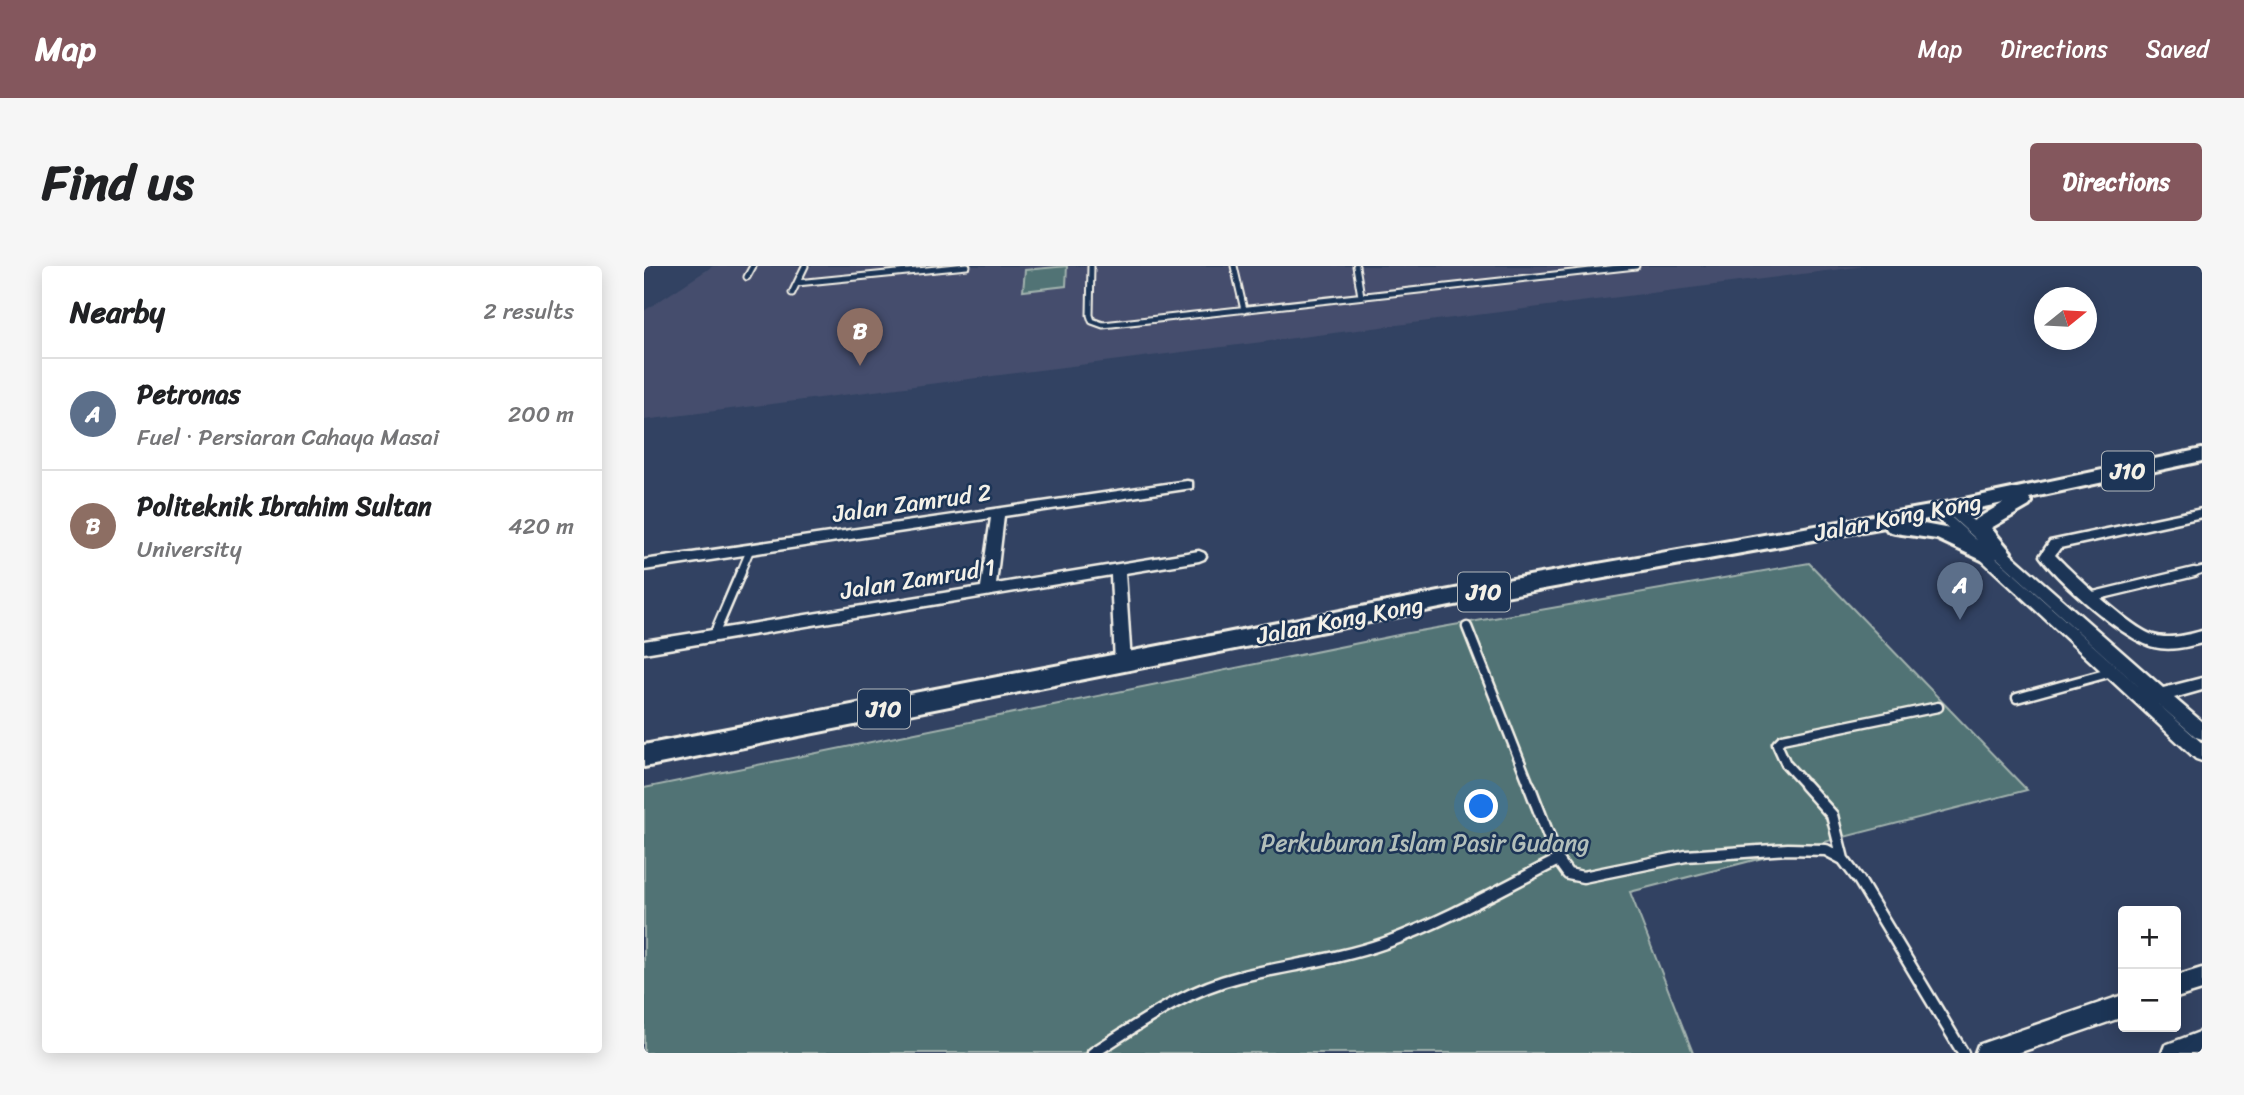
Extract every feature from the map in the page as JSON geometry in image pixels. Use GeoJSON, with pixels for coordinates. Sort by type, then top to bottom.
{"type":"FeatureCollection","features":[{"type":"Feature","properties":{"kind":"main road","name":"Jalan Kong Kong"},"geometry":{"type":"LineString","coordinates":[[644,756],[1455,597],[1943,509],[2202,455]]}},
{"type":"Feature","properties":{"kind":"main road"},"geometry":{"type":"LineString","coordinates":[[1993,553],[1980,530],[1983,522],[2053,486]]}},
{"type":"Feature","properties":{"kind":"main road"},"geometry":{"type":"LineString","coordinates":[[1870,523],[1946,533],[1993,553]]}},
{"type":"Feature","properties":{"kind":"street","name":"Jalan Zamrud 2"},"geometry":{"type":"LineString","coordinates":[[644,565],[1186,485]]}},
{"type":"Feature","properties":{"kind":"street"},"geometry":{"type":"LineString","coordinates":[[1943,509],[1993,553],[2060,605],[2202,732]]}},
{"type":"Feature","properties":{"kind":"street"},"geometry":{"type":"LineString","coordinates":[[2202,513],[2055,544],[2047,556],[2090,597],[2139,636],[2152,642],[2170,645],[2202,637]]}},
{"type":"Feature","properties":{"kind":"street"},"geometry":{"type":"LineString","coordinates":[[988,591],[998,514]]}},
{"type":"Feature","properties":{"kind":"street"},"geometry":{"type":"LineString","coordinates":[[1993,553],[2112,672],[2202,754]]}},
{"type":"Feature","properties":{"kind":"street","name":"Jalan Zamrud 1"},"geometry":{"type":"LineString","coordinates":[[644,646],[1199,556]]}},
{"type":"Feature","properties":{"kind":"street"},"geometry":{"type":"LineString","coordinates":[[1118,569],[1123,663]]}},
{"type":"Feature","properties":{"kind":"street"},"geometry":{"type":"LineString","coordinates":[[2060,605],[2090,597]]}},
{"type":"Feature","properties":{"kind":"street"},"geometry":{"type":"LineString","coordinates":[[2142,700],[2202,684]]}},
{"type":"Feature","properties":{"kind":"street"},"geometry":{"type":"LineString","coordinates":[[2181,986],[2202,979]]}},
{"type":"Feature","properties":{"kind":"street"},"geometry":{"type":"LineString","coordinates":[[1986,1053],[2118,1008]]}},
{"type":"Feature","properties":{"kind":"street"},"geometry":{"type":"LineString","coordinates":[[2173,1053],[2202,1042]]}},
{"type":"Feature","properties":{"kind":"lane"},"geometry":{"type":"LineString","coordinates":[[747,277],[753,266]]}},
{"type":"Feature","properties":{"kind":"lane"},"geometry":{"type":"LineString","coordinates":[[792,293],[805,266]]}},
{"type":"Feature","properties":{"kind":"lane"},"geometry":{"type":"LineString","coordinates":[[797,283],[967,266]]}},
{"type":"Feature","properties":{"kind":"lane"},"geometry":{"type":"LineString","coordinates":[[1091,266],[1090,315],[1096,324],[1111,325],[1636,266]]}},
{"type":"Feature","properties":{"kind":"lane"},"geometry":{"type":"LineString","coordinates":[[1234,266],[1244,310]]}},
{"type":"Feature","properties":{"kind":"lane"},"geometry":{"type":"LineString","coordinates":[[1356,266],[1361,296]]}},
{"type":"Feature","properties":{"kind":"lane"},"geometry":{"type":"LineString","coordinates":[[714,635],[750,550]]}},
{"type":"Feature","properties":{"kind":"lane"},"geometry":{"type":"LineString","coordinates":[[2090,597],[2202,570]]}},
{"type":"Feature","properties":{"kind":"lane"},"geometry":{"type":"LineString","coordinates":[[1467,627],[1558,860],[1568,874],[1583,877],[1686,856],[1814,849],[1826,850],[1843,859]]}},
{"type":"Feature","properties":{"kind":"lane"},"geometry":{"type":"LineString","coordinates":[[2017,698],[2112,672]]}},
{"type":"Feature","properties":{"kind":"lane"},"geometry":{"type":"LineString","coordinates":[[1938,707],[1782,739],[1777,744],[1787,764],[1832,816],[1843,859],[1859,880],[1963,1053]]}},
{"type":"Feature","properties":{"kind":"lane"},"geometry":{"type":"LineString","coordinates":[[1093,1053],[1166,1007],[1202,989],[1239,977],[1322,962],[1385,943],[1460,910],[1558,860]]}},
{"type":"Feature","properties":{"kind":"shaded area"},"geometry":{"type":"Polygon","coordinates":[[[713,266],[1865,266],[644,420],[644,311],[713,266]]]}},
{"type":"Feature","properties":{"kind":"green space"},"geometry":{"type":"Polygon","coordinates":[[[1067,266],[1066,286],[1023,291],[1025,270],[1067,266]]]}},
{"type":"Feature","properties":{"kind":"green space","name":"Perkuburan Islam Pasir Gudang"},"geometry":{"type":"Polygon","coordinates":[[[1809,563],[2027,790],[1630,892],[1693,1053],[644,1053],[644,788],[1408,633],[1809,563]]]}},
{"type":"Feature","properties":{"kind":"place","name":"Politeknik Ibrahim Sultan"},"geometry":{"type":"Point","coordinates":[860,366]}},
{"type":"Feature","properties":{"kind":"place","name":"Petronas"},"geometry":{"type":"Point","coordinates":[1960,620]}}]}
